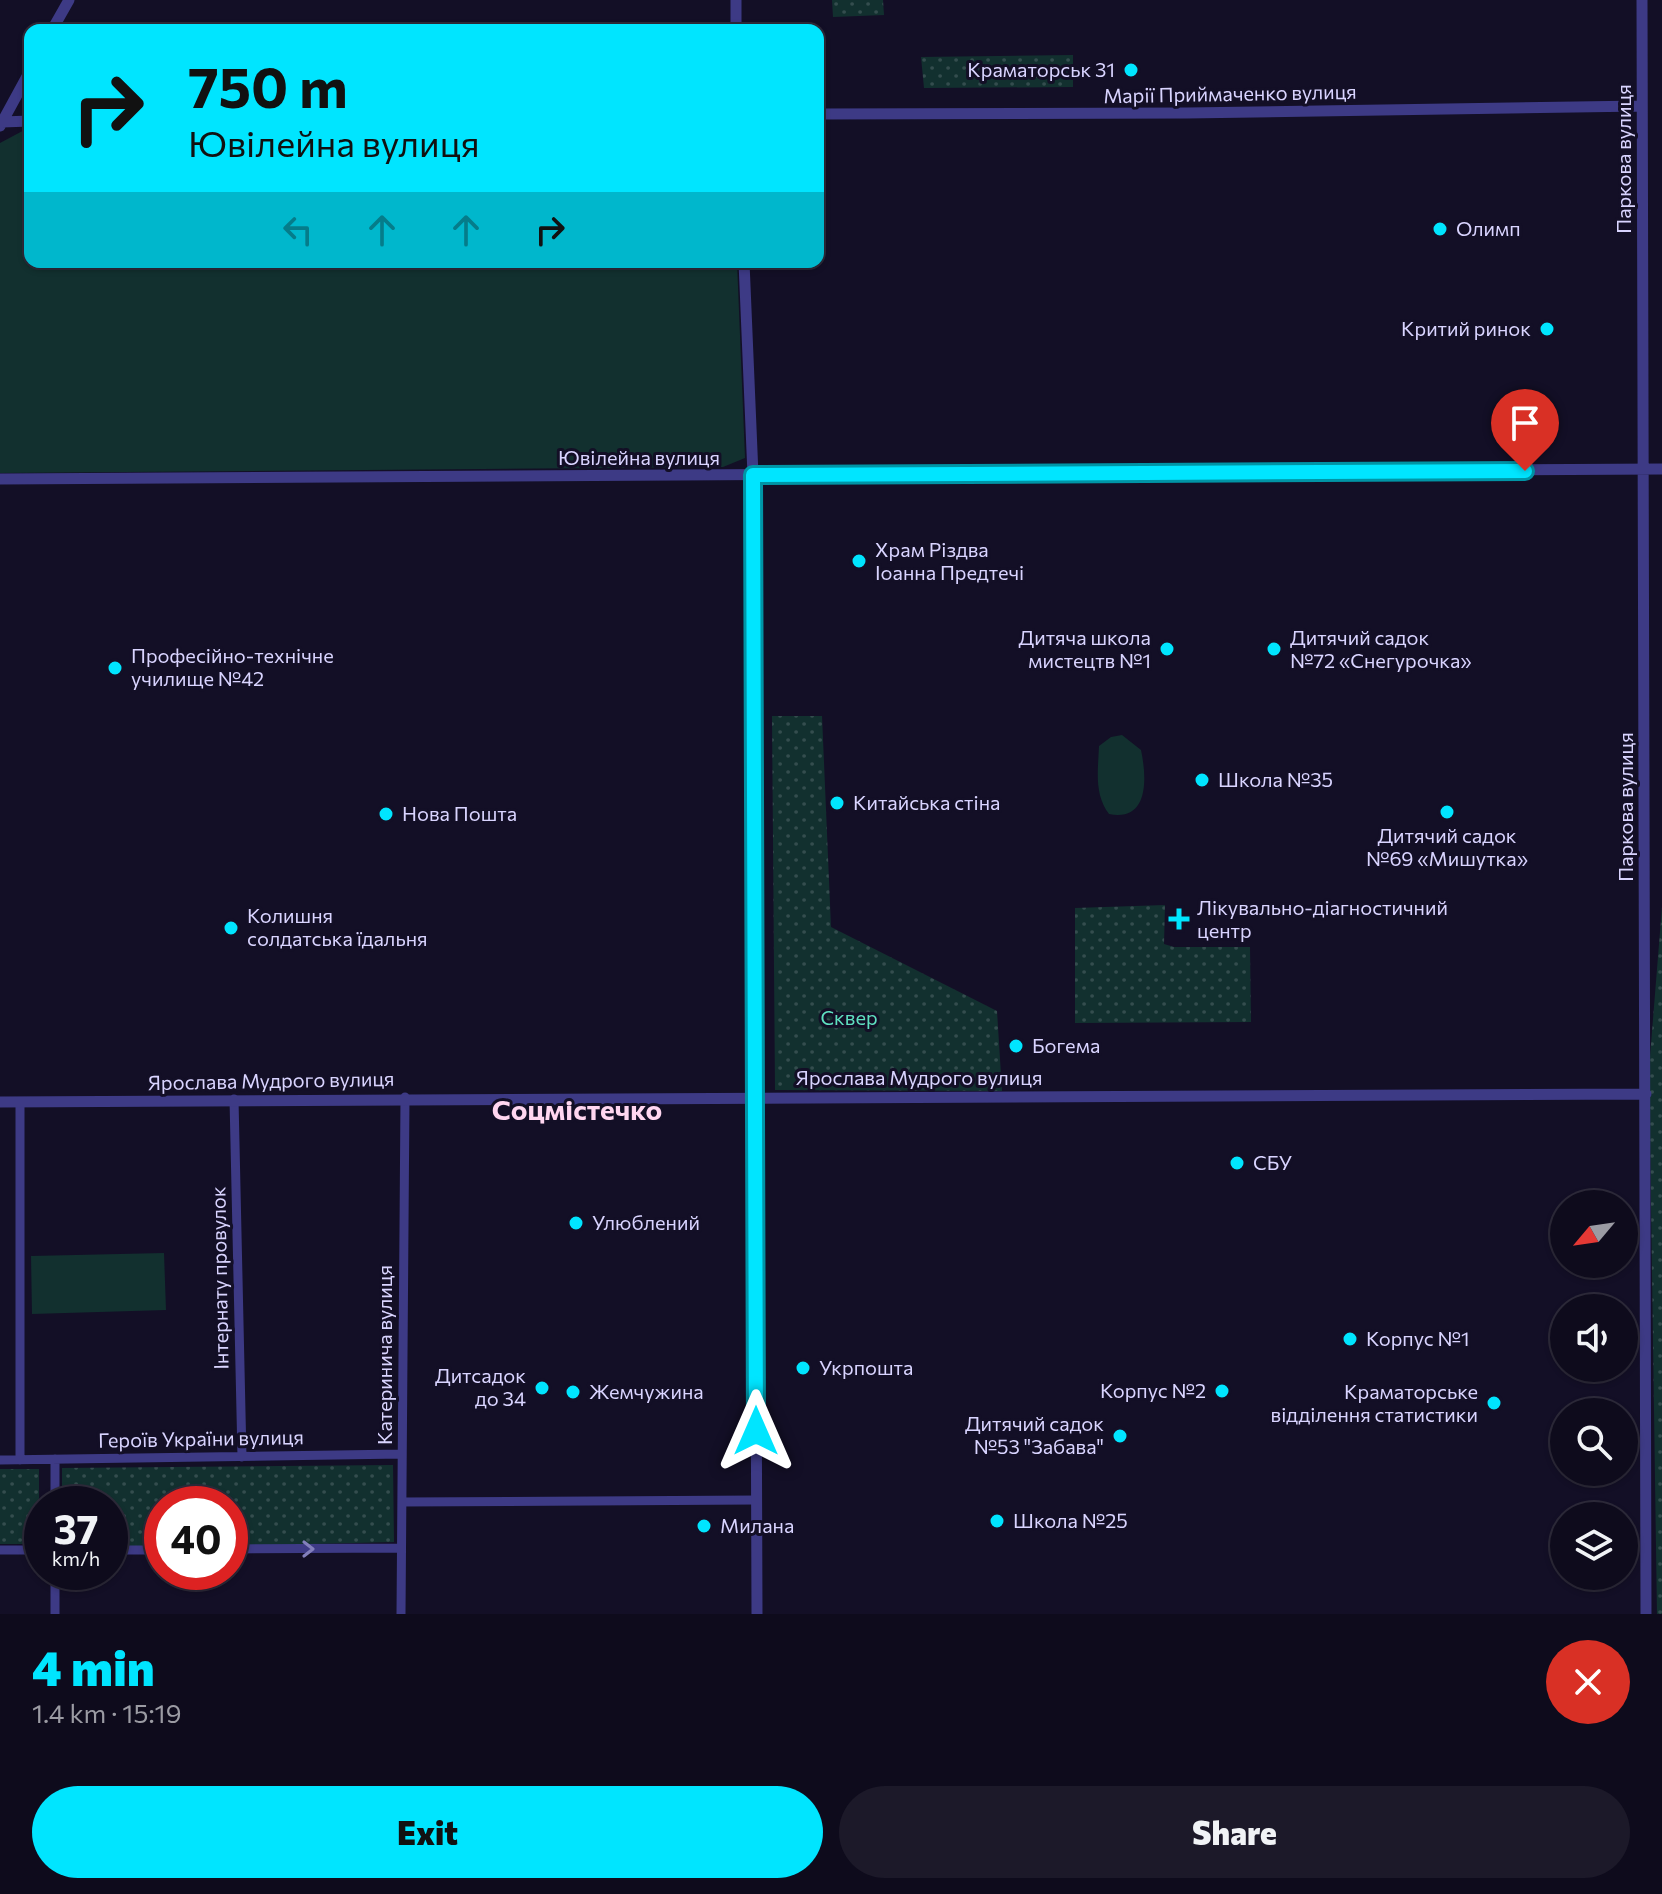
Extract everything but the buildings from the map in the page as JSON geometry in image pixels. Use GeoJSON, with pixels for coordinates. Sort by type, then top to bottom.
{"type":"FeatureCollection","features":[{"type":"Feature","properties":{"kind":"street"},"geometry":{"type":"LineString","coordinates":[[55,24],[69,0]]}},
{"type":"Feature","properties":{"kind":"street"},"geometry":{"type":"LineString","coordinates":[[736,0],[736,24]]}},
{"type":"Feature","properties":{"kind":"street","name":"Паркова вулиця"},"geometry":{"type":"LineString","coordinates":[[1642,0],[1646,1614]]}},
{"type":"Feature","properties":{"kind":"street"},"geometry":{"type":"LineString","coordinates":[[1,124],[24,82]]}},
{"type":"Feature","properties":{"kind":"street","name":"Марії Приймаченко вулиця"},"geometry":{"type":"LineString","coordinates":[[824,114],[1187,113],[1642,106]]}},
{"type":"Feature","properties":{"kind":"street"},"geometry":{"type":"LineString","coordinates":[[1,124],[24,122]]}},
{"type":"Feature","properties":{"kind":"street"},"geometry":{"type":"LineString","coordinates":[[744,268],[753,475],[757,1614]]}},
{"type":"Feature","properties":{"kind":"street","name":"Ювілейна вулиця"},"geometry":{"type":"LineString","coordinates":[[0,479],[1662,469]]}},
{"type":"Feature","properties":{"kind":"street","name":"Ярослава Мудрого вулиця"},"geometry":{"type":"LineString","coordinates":[[0,1102],[405,1097],[1646,1094]]}},
{"type":"Feature","properties":{"kind":"street","name":"Катеринича вулиця"},"geometry":{"type":"LineString","coordinates":[[401,1614],[405,1097]]}},
{"type":"Feature","properties":{"kind":"street","name":"Інтернату провулок"},"geometry":{"type":"LineString","coordinates":[[234,1099],[242,1457]]}},
{"type":"Feature","properties":{"kind":"street"},"geometry":{"type":"LineString","coordinates":[[20,1102],[20,1460]]}},
{"type":"Feature","properties":{"kind":"street","name":"Героїв України вулиця"},"geometry":{"type":"LineString","coordinates":[[0,1460],[402,1454]]}},
{"type":"Feature","properties":{"kind":"street"},"geometry":{"type":"LineString","coordinates":[[55,1459],[55,1486]]}},
{"type":"Feature","properties":{"kind":"street"},"geometry":{"type":"LineString","coordinates":[[402,1502],[756,1500]]}},
{"type":"Feature","properties":{"kind":"street"},"geometry":{"type":"LineString","coordinates":[[248,1549],[401,1548]]}},
{"type":"Feature","properties":{"kind":"street"},"geometry":{"type":"LineString","coordinates":[[0,1550],[24,1550]]}},
{"type":"Feature","properties":{"kind":"street"},"geometry":{"type":"LineString","coordinates":[[55,1590],[55,1614]]}},
{"type":"Feature","properties":{"kind":"green space"},"geometry":{"type":"Polygon","coordinates":[[[832,0],[883,0],[884,15],[833,17],[832,0]]]}},
{"type":"Feature","properties":{"kind":"green space"},"geometry":{"type":"Polygon","coordinates":[[[1073,55],[1073,87],[924,88],[921,57],[1073,55]]]}},
{"type":"Feature","properties":{"kind":"green space"},"geometry":{"type":"Polygon","coordinates":[[[24,130],[24,268],[737,268],[745,458],[723,467],[0,473],[0,143],[24,130]]]}},
{"type":"Feature","properties":{"kind":"green space","name":"Сквер"},"geometry":{"type":"Polygon","coordinates":[[[772,716],[822,716],[831,927],[997,1011],[1002,1091],[775,1090],[772,716]]]}},
{"type":"Feature","properties":{"kind":"green space"},"geometry":{"type":"Polygon","coordinates":[[[1122,735],[1141,750],[1144,785],[1138,805],[1132,811],[1122,815],[1109,814],[1099,790],[1099,746],[1111,737],[1122,735]]]}},
{"type":"Feature","properties":{"kind":"green space"},"geometry":{"type":"Polygon","coordinates":[[[1165,905],[1164,944],[1174,947],[1250,947],[1251,1022],[1075,1023],[1075,908],[1165,905]]]}},
{"type":"Feature","properties":{"kind":"green space"},"geometry":{"type":"Polygon","coordinates":[[[1662,907],[1662,1614],[1657,1614],[1649,1069],[1662,907]]]}},
{"type":"Feature","properties":{"kind":"green space"},"geometry":{"type":"Polygon","coordinates":[[[164,1253],[166,1310],[32,1314],[31,1256],[164,1253]]]}},
{"type":"Feature","properties":{"kind":"green space"},"geometry":{"type":"Polygon","coordinates":[[[393,1465],[394,1542],[248,1546],[248,1486],[144,1486],[144,1548],[128,1549],[128,1486],[62,1486],[62,1468],[393,1465]]]}},
{"type":"Feature","properties":{"kind":"green space"},"geometry":{"type":"Polygon","coordinates":[[[0,1469],[39,1469],[39,1486],[24,1486],[24,1544],[0,1544],[0,1469]]]}},
{"type":"Feature","properties":{"kind":"place","name":"Краматорськ 31"},"geometry":{"type":"Point","coordinates":[1131,70]}},
{"type":"Feature","properties":{"kind":"place","name":"Олимп"},"geometry":{"type":"Point","coordinates":[1440,229]}},
{"type":"Feature","properties":{"kind":"place","name":"Критий ринок"},"geometry":{"type":"Point","coordinates":[1547,329]}},
{"type":"Feature","properties":{"kind":"place","name":"Храм Різдва Іоанна Предтечі"},"geometry":{"type":"Point","coordinates":[859,561]}},
{"type":"Feature","properties":{"kind":"place","name":"Дитяча школа мистецтв №1"},"geometry":{"type":"Point","coordinates":[1167,649]}},
{"type":"Feature","properties":{"kind":"place","name":"Дитячий садок №72 «Снегурочка»"},"geometry":{"type":"Point","coordinates":[1274,649]}},
{"type":"Feature","properties":{"kind":"place","name":"Професійно-технічне училище №42"},"geometry":{"type":"Point","coordinates":[115,668]}},
{"type":"Feature","properties":{"kind":"place","name":"Школа №35"},"geometry":{"type":"Point","coordinates":[1202,780]}},
{"type":"Feature","properties":{"kind":"place","name":"Китайська стіна"},"geometry":{"type":"Point","coordinates":[837,803]}},
{"type":"Feature","properties":{"kind":"place","name":"Дитячий садок №69 «Мишутка»"},"geometry":{"type":"Point","coordinates":[1447,812]}},
{"type":"Feature","properties":{"kind":"place","name":"Нова Пошта"},"geometry":{"type":"Point","coordinates":[386,814]}},
{"type":"Feature","properties":{"kind":"place","name":"Лікувально-діагностичний центр"},"geometry":{"type":"Point","coordinates":[1179,919]}},
{"type":"Feature","properties":{"kind":"place","name":"Колишня солдатська їдальня"},"geometry":{"type":"Point","coordinates":[231,928]}},
{"type":"Feature","properties":{"kind":"place","name":"Богема"},"geometry":{"type":"Point","coordinates":[1016,1046]}},
{"type":"Feature","properties":{"kind":"place","name":"СБУ"},"geometry":{"type":"Point","coordinates":[1237,1163]}},
{"type":"Feature","properties":{"kind":"place","name":"Улюблений"},"geometry":{"type":"Point","coordinates":[576,1223]}},
{"type":"Feature","properties":{"kind":"place","name":"Корпус №1"},"geometry":{"type":"Point","coordinates":[1350,1339]}},
{"type":"Feature","properties":{"kind":"place","name":"Укрпошта"},"geometry":{"type":"Point","coordinates":[803,1368]}},
{"type":"Feature","properties":{"kind":"place","name":"Дитсадок до 34"},"geometry":{"type":"Point","coordinates":[542,1388]}},
{"type":"Feature","properties":{"kind":"place","name":"Корпус №2"},"geometry":{"type":"Point","coordinates":[1222,1391]}},
{"type":"Feature","properties":{"kind":"place","name":"Жемчужина"},"geometry":{"type":"Point","coordinates":[573,1392]}},
{"type":"Feature","properties":{"kind":"place","name":"Краматорське відділення статистики"},"geometry":{"type":"Point","coordinates":[1494,1403]}},
{"type":"Feature","properties":{"kind":"place","name":"Дитячий садок №53 \"Забава\""},"geometry":{"type":"Point","coordinates":[1120,1436]}},
{"type":"Feature","properties":{"kind":"place","name":"Школа №25"},"geometry":{"type":"Point","coordinates":[997,1521]}},
{"type":"Feature","properties":{"kind":"place","name":"Милана"},"geometry":{"type":"Point","coordinates":[704,1526]}},
{"type":"Feature","properties":{"kind":"district","name":"Соцмістечко"},"geometry":{"type":"Point","coordinates":[577,1110]}},
{"type":"Feature","properties":{"kind":"route"},"geometry":{"type":"LineString","coordinates":[[756,1431],[753,475],[1525,471]]}}]}
